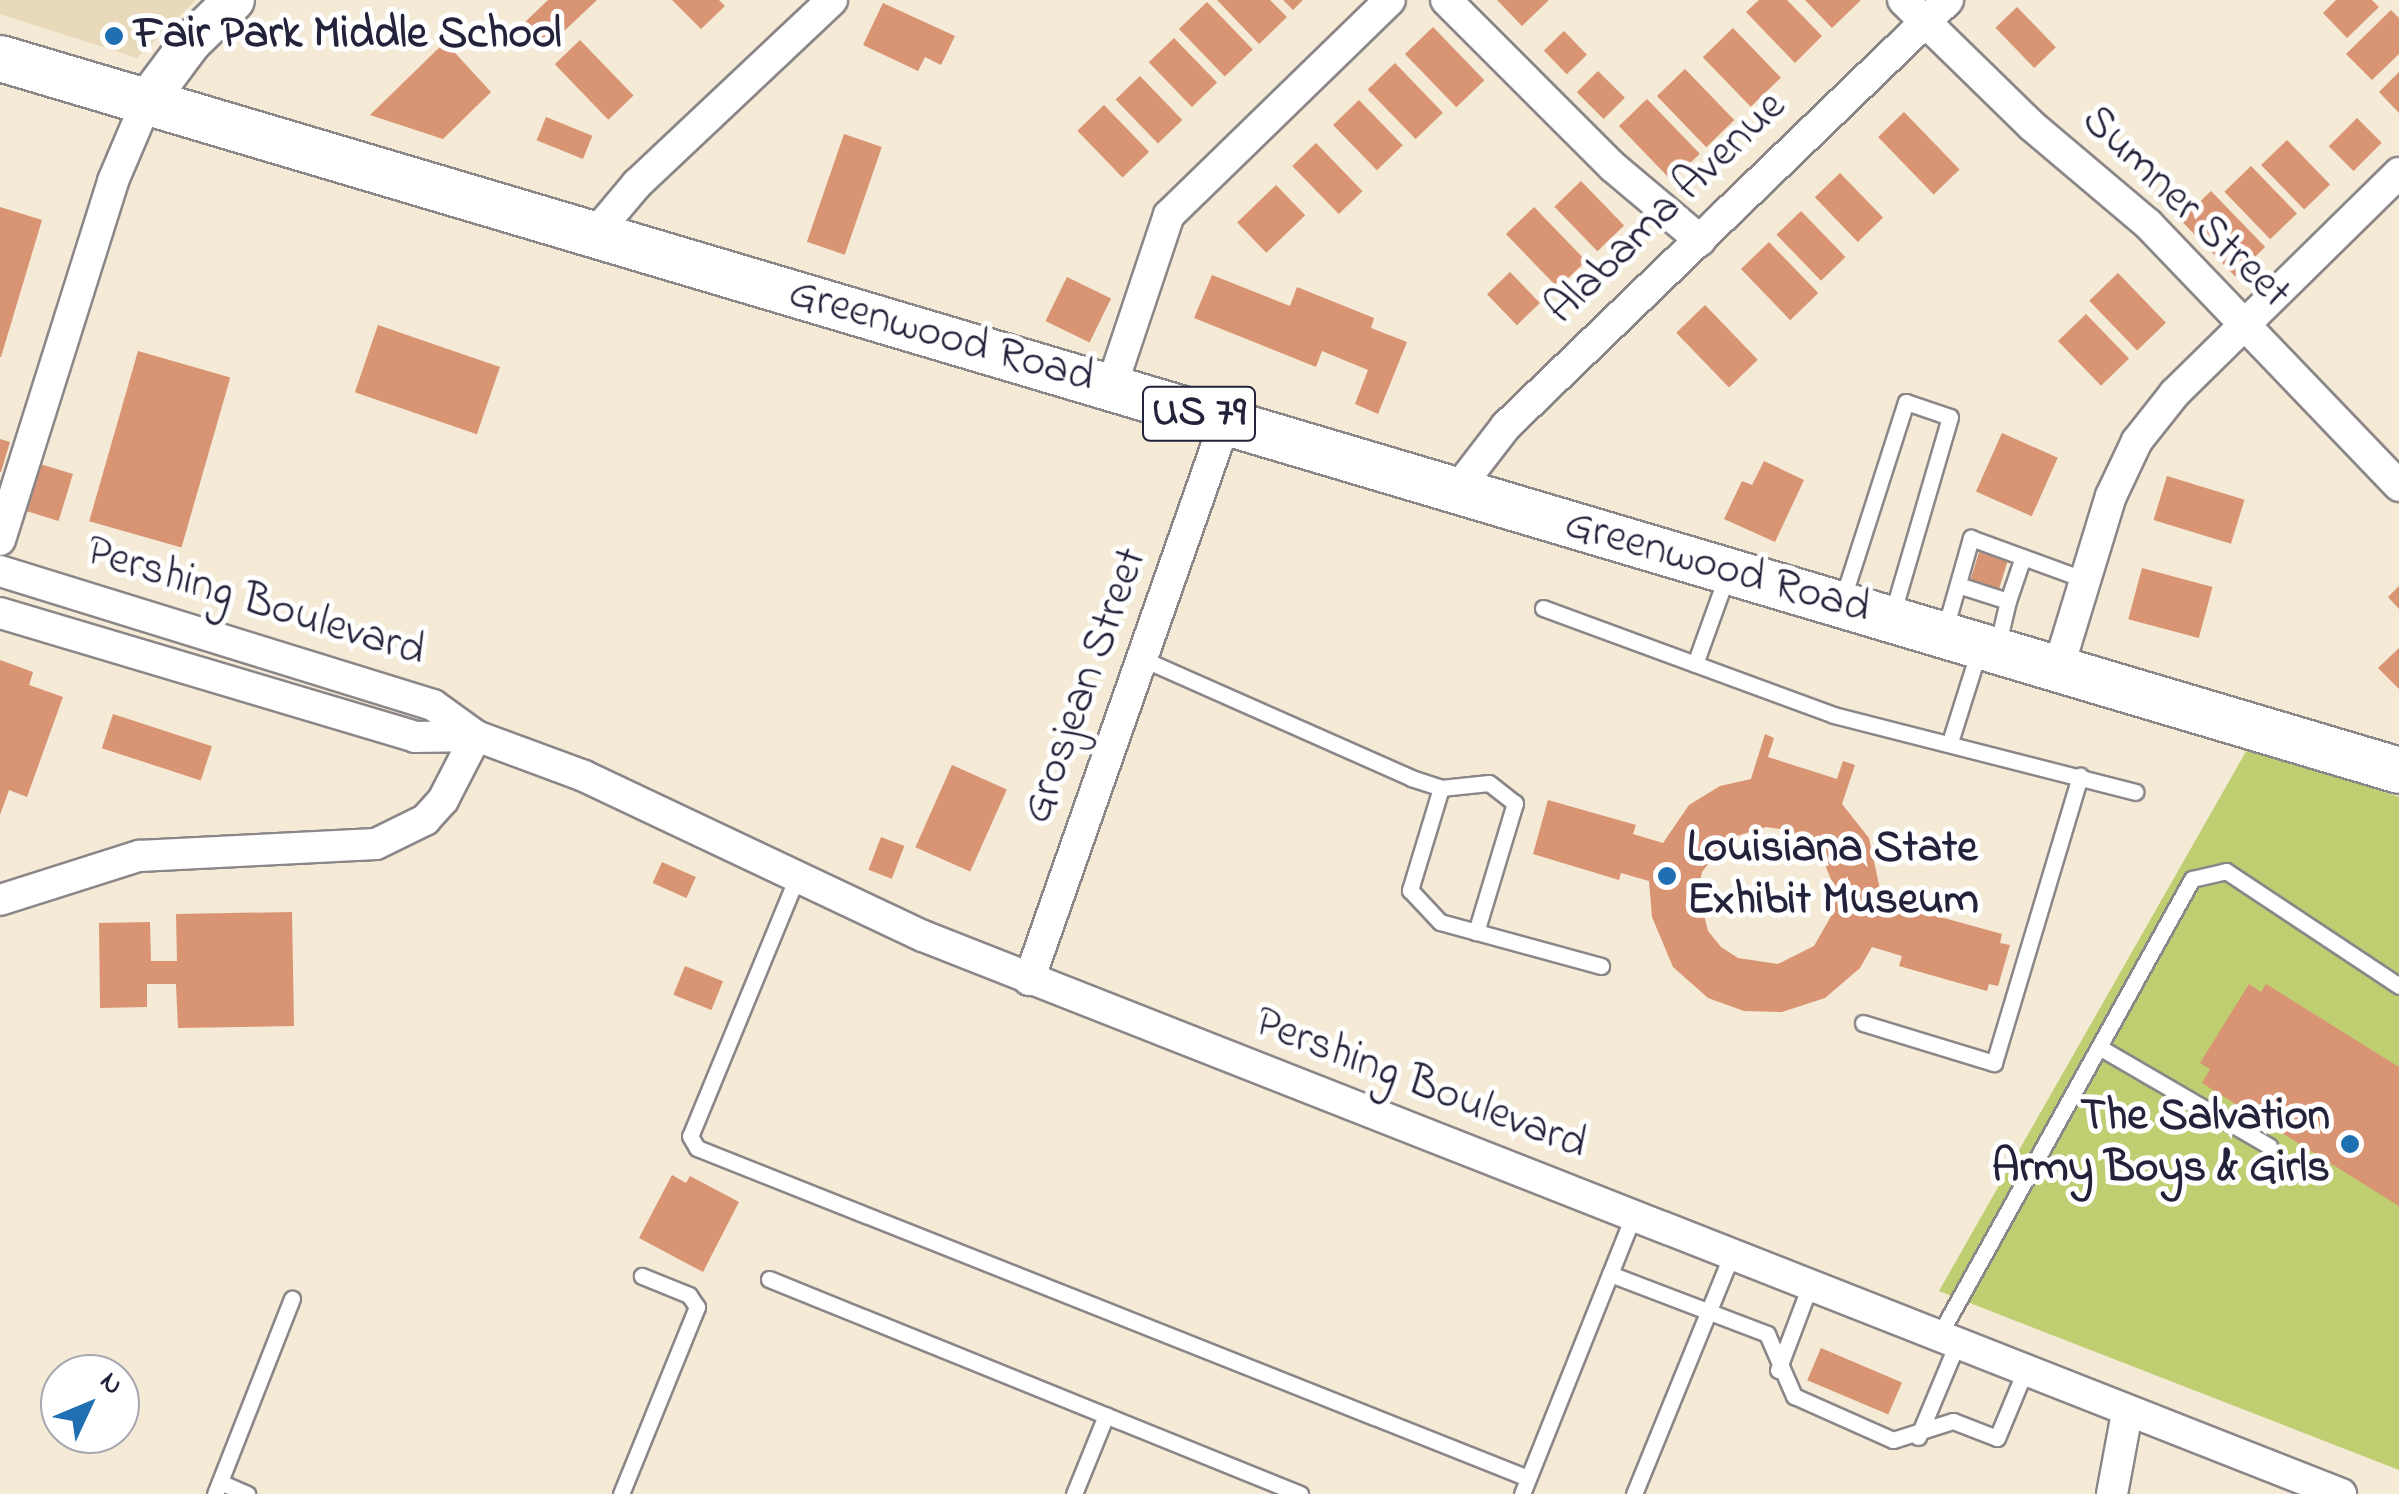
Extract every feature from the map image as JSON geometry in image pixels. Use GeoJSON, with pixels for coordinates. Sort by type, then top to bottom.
{"type":"FeatureCollection","features":[{"type":"Feature","properties":{"kind":"main road","name":"Greenwood Road"},"geometry":{"type":"LineString","coordinates":[[0,58],[2399,770]]}},
{"type":"Feature","properties":{"kind":"street"},"geometry":{"type":"LineString","coordinates":[[0,540],[112,181],[147,101],[191,42],[234,0]]}},
{"type":"Feature","properties":{"kind":"street"},"geometry":{"type":"LineString","coordinates":[[594,235],[637,184],[832,0]]}},
{"type":"Feature","properties":{"kind":"street"},"geometry":{"type":"LineString","coordinates":[[1110,388],[1169,215],[1390,0]]}},
{"type":"Feature","properties":{"kind":"street"},"geometry":{"type":"LineString","coordinates":[[1446,0],[1613,167],[1700,240]]}},
{"type":"Feature","properties":{"kind":"street","name":"Sumner Street"},"geometry":{"type":"LineString","coordinates":[[1902,0],[2032,126],[2148,224],[2399,486]]}},
{"type":"Feature","properties":{"kind":"street","name":"Alabama Avenue"},"geometry":{"type":"LineString","coordinates":[[1456,490],[1506,426],[1948,0]]}},
{"type":"Feature","properties":{"kind":"street"},"geometry":{"type":"LineString","coordinates":[[2058,669],[2137,441],[2245,325],[2399,173]]}},
{"type":"Feature","properties":{"kind":"street","name":"Grosjean Street"},"geometry":{"type":"LineString","coordinates":[[1029,980],[1226,422]]}},
{"type":"Feature","properties":{"kind":"street","name":"Pershing Boulevard"},"geometry":{"type":"LineString","coordinates":[[0,571],[433,705],[476,736],[584,776],[1029,980],[2341,1494]]}},
{"type":"Feature","properties":{"kind":"street","name":"Pershing Boulevard"},"geometry":{"type":"LineString","coordinates":[[0,613],[415,737],[476,736]]}},
{"type":"Feature","properties":{"kind":"street"},"geometry":{"type":"LineString","coordinates":[[0,900],[139,856],[376,844],[425,820],[444,800],[476,736]]}},
{"type":"Feature","properties":{"kind":"street"},"geometry":{"type":"LineString","coordinates":[[2112,1494],[2128,1413]]}},
{"type":"Feature","properties":{"kind":"lane"},"geometry":{"type":"LineString","coordinates":[[1841,604],[1906,402],[1950,417],[1891,619]]}},
{"type":"Feature","properties":{"kind":"lane"},"geometry":{"type":"LineString","coordinates":[[1973,644],[1958,586],[1972,538],[2086,580]]}},
{"type":"Feature","properties":{"kind":"lane"},"geometry":{"type":"LineString","coordinates":[[1950,742],[1973,644],[2008,601],[2023,557]]}},
{"type":"Feature","properties":{"kind":"lane"},"geometry":{"type":"LineString","coordinates":[[1695,664],[1728,571]]}},
{"type":"Feature","properties":{"kind":"lane"},"geometry":{"type":"LineString","coordinates":[[1958,586],[2008,601]]}},
{"type":"Feature","properties":{"kind":"lane"},"geometry":{"type":"LineString","coordinates":[[1543,608],[1834,715],[2136,792]]}},
{"type":"Feature","properties":{"kind":"lane"},"geometry":{"type":"LineString","coordinates":[[1143,659],[1440,788],[1490,782],[1516,803],[1476,932]]}},
{"type":"Feature","properties":{"kind":"lane"},"geometry":{"type":"LineString","coordinates":[[1863,1023],[1994,1064],[2080,776]]}},
{"type":"Feature","properties":{"kind":"lane"},"geometry":{"type":"LineString","coordinates":[[1440,788],[1410,890],[1440,922],[1601,966]]}},
{"type":"Feature","properties":{"kind":"lane"},"geometry":{"type":"LineString","coordinates":[[1918,1437],[1946,1342],[2098,1047],[2192,878],[2226,870],[2399,986]]}},
{"type":"Feature","properties":{"kind":"lane"},"geometry":{"type":"LineString","coordinates":[[797,876],[690,1136],[697,1148],[1528,1478]]}},
{"type":"Feature","properties":{"kind":"lane"},"geometry":{"type":"LineString","coordinates":[[2098,1047],[2269,1146]]}},
{"type":"Feature","properties":{"kind":"lane"},"geometry":{"type":"LineString","coordinates":[[1522,1494],[1632,1217]]}},
{"type":"Feature","properties":{"kind":"lane"},"geometry":{"type":"LineString","coordinates":[[1634,1494],[1731,1256]]}},
{"type":"Feature","properties":{"kind":"lane"},"geometry":{"type":"LineString","coordinates":[[1610,1274],[1767,1334],[1778,1370],[1794,1396],[1892,1440],[1918,1437],[1954,1420],[1997,1438],[2024,1373]]}},
{"type":"Feature","properties":{"kind":"lane"},"geometry":{"type":"LineString","coordinates":[[621,1494],[697,1307],[688,1295],[642,1276]]}},
{"type":"Feature","properties":{"kind":"lane"},"geometry":{"type":"LineString","coordinates":[[769,1279],[1300,1494]]}},
{"type":"Feature","properties":{"kind":"lane"},"geometry":{"type":"LineString","coordinates":[[1778,1370],[1809,1288]]}},
{"type":"Feature","properties":{"kind":"lane"},"geometry":{"type":"LineString","coordinates":[[248,1494],[217,1488],[292,1299]]}},
{"type":"Feature","properties":{"kind":"lane"},"geometry":{"type":"LineString","coordinates":[[1074,1494],[1106,1415]]}},
{"type":"Feature","properties":{"kind":"shaded area","name":"Fair Park Middle School"},"geometry":{"type":"Polygon","coordinates":[[[0,0],[196,0],[137,58],[0,14],[0,0]]]}},
{"type":"Feature","properties":{"kind":"green space"},"geometry":{"type":"Polygon","coordinates":[[[2248,748],[2399,797],[2399,1470],[1939,1291],[2248,748]]]}},
{"type":"Feature","properties":{"kind":"building"},"geometry":{"type":"Polygon","coordinates":[[[548,0],[597,0],[545,49],[522,25],[548,0]]]}},
{"type":"Feature","properties":{"kind":"building"},"geometry":{"type":"Polygon","coordinates":[[[672,0],[719,0],[725,6],[701,29],[672,0]]]}},
{"type":"Feature","properties":{"kind":"building"},"geometry":{"type":"Polygon","coordinates":[[[1217,0],[1270,0],[1287,17],[1259,44],[1217,0]]]}},
{"type":"Feature","properties":{"kind":"building"},"geometry":{"type":"Polygon","coordinates":[[[1283,0],[1303,0],[1293,10],[1283,0]]]}},
{"type":"Feature","properties":{"kind":"building"},"geometry":{"type":"Polygon","coordinates":[[[1497,0],[1549,0],[1522,26],[1497,0]]]}},
{"type":"Feature","properties":{"kind":"building"},"geometry":{"type":"Polygon","coordinates":[[[1759,0],[1787,0],[1822,36],[1795,63],[1746,12],[1759,0]]]}},
{"type":"Feature","properties":{"kind":"building"},"geometry":{"type":"Polygon","coordinates":[[[1805,0],[1861,0],[1832,28],[1805,0]]]}},
{"type":"Feature","properties":{"kind":"building"},"geometry":{"type":"Polygon","coordinates":[[[2336,0],[2372,0],[2379,7],[2347,38],[2323,13],[2336,0]]]}},
{"type":"Feature","properties":{"kind":"building"},"geometry":{"type":"Polygon","coordinates":[[[1207,2],[1253,49],[1225,77],[1179,29],[1207,2]]]}},
{"type":"Feature","properties":{"kind":"building"},"geometry":{"type":"Polygon","coordinates":[[[883,3],[955,36],[941,65],[925,57],[918,71],[863,45],[883,3]]]}},
{"type":"Feature","properties":{"kind":"building"},"geometry":{"type":"Polygon","coordinates":[[[2017,7],[2056,47],[2034,68],[1995,28],[2017,7]]]}},
{"type":"Feature","properties":{"kind":"building"},"geometry":{"type":"Polygon","coordinates":[[[2391,10],[2399,18],[2399,54],[2372,80],[2346,54],[2391,10]]]}},
{"type":"Feature","properties":{"kind":"building"},"geometry":{"type":"Polygon","coordinates":[[[1433,27],[1484,80],[1456,107],[1405,54],[1433,27]]]}},
{"type":"Feature","properties":{"kind":"building"},"geometry":{"type":"Polygon","coordinates":[[[1733,28],[1781,78],[1751,107],[1703,57],[1733,28]]]}},
{"type":"Feature","properties":{"kind":"building"},"geometry":{"type":"Polygon","coordinates":[[[1564,31],[1587,55],[1567,74],[1544,50],[1564,31]]]}},
{"type":"Feature","properties":{"kind":"building"},"geometry":{"type":"Polygon","coordinates":[[[1174,38],[1217,83],[1192,107],[1149,62],[1174,38]]]}},
{"type":"Feature","properties":{"kind":"building"},"geometry":{"type":"Polygon","coordinates":[[[580,40],[633,95],[608,120],[555,64],[580,40]]]}},
{"type":"Feature","properties":{"kind":"building"},"geometry":{"type":"Polygon","coordinates":[[[445,42],[491,92],[443,139],[370,115],[445,42]]]}},
{"type":"Feature","properties":{"kind":"building"},"geometry":{"type":"Polygon","coordinates":[[[1395,63],[1443,113],[1416,139],[1368,89],[1395,63]]]}},
{"type":"Feature","properties":{"kind":"building"},"geometry":{"type":"Polygon","coordinates":[[[1685,69],[1734,120],[1706,147],[1657,96],[1685,69]]]}},
{"type":"Feature","properties":{"kind":"building"},"geometry":{"type":"Polygon","coordinates":[[[1598,71],[1625,98],[1604,119],[1577,92],[1598,71]]]}},
{"type":"Feature","properties":{"kind":"building"},"geometry":{"type":"Polygon","coordinates":[[[2399,72],[2399,113],[2379,92],[2399,72]]]}},
{"type":"Feature","properties":{"kind":"building"},"geometry":{"type":"Polygon","coordinates":[[[1140,76],[1182,120],[1158,143],[1116,100],[1140,76]]]}},
{"type":"Feature","properties":{"kind":"building"},"geometry":{"type":"Polygon","coordinates":[[[1647,99],[1700,154],[1672,181],[1619,126],[1647,99]]]}},
{"type":"Feature","properties":{"kind":"building"},"geometry":{"type":"Polygon","coordinates":[[[1359,100],[1403,145],[1377,170],[1333,125],[1359,100]]]}},
{"type":"Feature","properties":{"kind":"building"},"geometry":{"type":"Polygon","coordinates":[[[1104,105],[1149,152],[1123,177],[1077,131],[1104,105]]]}},
{"type":"Feature","properties":{"kind":"building"},"geometry":{"type":"Polygon","coordinates":[[[1904,112],[1960,170],[1934,195],[1878,137],[1904,112]]]}},
{"type":"Feature","properties":{"kind":"building"},"geometry":{"type":"Polygon","coordinates":[[[546,117],[592,136],[583,159],[537,140],[546,117]]]}},
{"type":"Feature","properties":{"kind":"building"},"geometry":{"type":"Polygon","coordinates":[[[2357,118],[2382,143],[2353,171],[2329,146],[2357,118]]]}},
{"type":"Feature","properties":{"kind":"building"},"geometry":{"type":"Polygon","coordinates":[[[844,134],[882,147],[845,255],[807,242],[844,134]]]}},
{"type":"Feature","properties":{"kind":"building"},"geometry":{"type":"Polygon","coordinates":[[[2287,140],[2330,185],[2304,210],[2261,165],[2287,140]]]}},
{"type":"Feature","properties":{"kind":"building"},"geometry":{"type":"Polygon","coordinates":[[[1316,143],[1363,191],[1339,214],[1292,166],[1316,143]]]}},
{"type":"Feature","properties":{"kind":"building"},"geometry":{"type":"Polygon","coordinates":[[[2251,166],[2297,213],[2270,239],[2224,192],[2251,166]]]}},
{"type":"Feature","properties":{"kind":"building"},"geometry":{"type":"Polygon","coordinates":[[[1840,173],[1883,218],[1858,242],[1815,197],[1840,173]]]}},
{"type":"Feature","properties":{"kind":"building"},"geometry":{"type":"Polygon","coordinates":[[[1581,181],[1624,226],[1597,251],[1554,207],[1581,181]]]}},
{"type":"Feature","properties":{"kind":"building"},"geometry":{"type":"Polygon","coordinates":[[[1276,185],[1305,215],[1266,253],[1237,223],[1276,185]]]}},
{"type":"Feature","properties":{"kind":"building"},"geometry":{"type":"Polygon","coordinates":[[[2211,191],[2265,247],[2235,276],[2181,220],[2211,191]]]}},
{"type":"Feature","properties":{"kind":"building"},"geometry":{"type":"Polygon","coordinates":[[[0,207],[42,220],[1,357],[0,357],[0,207]]]}},
{"type":"Feature","properties":{"kind":"building"},"geometry":{"type":"Polygon","coordinates":[[[1534,207],[1586,261],[1558,288],[1506,234],[1534,207]]]}},
{"type":"Feature","properties":{"kind":"building"},"geometry":{"type":"Polygon","coordinates":[[[1801,211],[1845,257],[1821,281],[1777,235],[1801,211]]]}},
{"type":"Feature","properties":{"kind":"building"},"geometry":{"type":"Polygon","coordinates":[[[1769,242],[1818,293],[1790,320],[1741,269],[1769,242]]]}},
{"type":"Feature","properties":{"kind":"building"},"geometry":{"type":"Polygon","coordinates":[[[1510,272],[1540,303],[1517,325],[1487,294],[1510,272]]]}},
{"type":"Feature","properties":{"kind":"building"},"geometry":{"type":"Polygon","coordinates":[[[2118,273],[2166,323],[2137,350],[2089,301],[2118,273]]]}},
{"type":"Feature","properties":{"kind":"building"},"geometry":{"type":"Polygon","coordinates":[[[1212,275],[1290,306],[1297,287],[1374,318],[1371,328],[1407,342],[1378,414],[1355,404],[1368,370],[1322,351],[1316,367],[1194,318],[1212,275]]]}},
{"type":"Feature","properties":{"kind":"building"},"geometry":{"type":"Polygon","coordinates":[[[1067,277],[1111,298],[1090,343],[1046,321],[1067,277]]]}},
{"type":"Feature","properties":{"kind":"building"},"geometry":{"type":"Polygon","coordinates":[[[1705,305],[1758,360],[1729,387],[1676,333],[1705,305]]]}},
{"type":"Feature","properties":{"kind":"building"},"geometry":{"type":"Polygon","coordinates":[[[2086,314],[2129,359],[2101,386],[2058,341],[2086,314]]]}},
{"type":"Feature","properties":{"kind":"building"},"geometry":{"type":"Polygon","coordinates":[[[378,325],[500,367],[477,434],[355,392],[378,325]]]}},
{"type":"Feature","properties":{"kind":"building"},"geometry":{"type":"Polygon","coordinates":[[[138,351],[230,377],[181,548],[89,521],[138,351]]]}},
{"type":"Feature","properties":{"kind":"building"},"geometry":{"type":"Polygon","coordinates":[[[2002,433],[2058,458],[2032,516],[1976,491],[2002,433]]]}},
{"type":"Feature","properties":{"kind":"building"},"geometry":{"type":"Polygon","coordinates":[[[0,439],[10,442],[1,472],[0,472],[0,439]]]}},
{"type":"Feature","properties":{"kind":"building"},"geometry":{"type":"Polygon","coordinates":[[[27,460],[73,474],[59,521],[13,507],[27,460]]]}},
{"type":"Feature","properties":{"kind":"building"},"geometry":{"type":"Polygon","coordinates":[[[1764,461],[1804,480],[1775,542],[1724,519],[1742,481],[1752,485],[1764,461]]]}},
{"type":"Feature","properties":{"kind":"building"},"geometry":{"type":"Polygon","coordinates":[[[2167,476],[2244,500],[2231,544],[2154,520],[2167,476]]]}},
{"type":"Feature","properties":{"kind":"building"},"geometry":{"type":"Polygon","coordinates":[[[1979,552],[2008,561],[1999,589],[1970,581],[1979,552]]]}},
{"type":"Feature","properties":{"kind":"building"},"geometry":{"type":"Polygon","coordinates":[[[2142,568],[2213,587],[2199,638],[2128,619],[2142,568]]]}},
{"type":"Feature","properties":{"kind":"building"},"geometry":{"type":"Polygon","coordinates":[[[2399,586],[2399,609],[2388,597],[2399,586]]]}},
{"type":"Feature","properties":{"kind":"building"},"geometry":{"type":"Polygon","coordinates":[[[2399,648],[2399,689],[2378,668],[2399,648]]]}},
{"type":"Feature","properties":{"kind":"building"},"geometry":{"type":"Polygon","coordinates":[[[0,660],[33,672],[29,685],[63,697],[27,797],[9,790],[0,815],[0,660]]]}},
{"type":"Feature","properties":{"kind":"building"},"geometry":{"type":"Polygon","coordinates":[[[113,714],[212,746],[201,780],[102,748],[113,714]]]}},
{"type":"Feature","properties":{"kind":"building","name":"Louisiana State Exhibit Museum"},"geometry":{"type":"Polygon","coordinates":[[[1765,734],[1774,738],[1768,757],[1837,779],[1843,761],[1855,765],[1842,804],[1869,838],[1884,908],[1913,917],[1915,910],[2002,934],[2000,943],[2010,945],[1998,986],[1989,984],[1987,991],[1899,966],[1902,956],[1872,947],[1860,968],[1825,998],[1782,1012],[1744,1011],[1708,998],[1673,967],[1652,917],[1649,881],[1621,873],[1619,880],[1533,854],[1548,800],[1636,825],[1633,834],[1663,843],[1689,805],[1720,786],[1751,779],[1765,734]],[[1766,827],[1727,839],[1702,872],[1698,891],[1708,931],[1721,947],[1738,958],[1778,964],[1814,946],[1834,911],[1836,891],[1820,853],[1786,830],[1766,827]]]}},
{"type":"Feature","properties":{"kind":"building"},"geometry":{"type":"Polygon","coordinates":[[[952,765],[1007,789],[970,872],[915,847],[952,765]]]}},
{"type":"Feature","properties":{"kind":"building"},"geometry":{"type":"Polygon","coordinates":[[[881,837],[904,846],[892,879],[868,870],[881,837]]]}},
{"type":"Feature","properties":{"kind":"building"},"geometry":{"type":"Polygon","coordinates":[[[662,862],[696,877],[686,898],[653,883],[662,862]]]}},
{"type":"Feature","properties":{"kind":"building"},"geometry":{"type":"Polygon","coordinates":[[[292,912],[294,1026],[178,1028],[176,984],[147,984],[147,1007],[100,1008],[99,923],[150,922],[151,961],[177,961],[176,914],[292,912]]]}},
{"type":"Feature","properties":{"kind":"building"},"geometry":{"type":"Polygon","coordinates":[[[685,966],[723,981],[711,1010],[673,995],[685,966]]]}},
{"type":"Feature","properties":{"kind":"building","name":"The Salvation Army Boys & Girls"},"geometry":{"type":"Polygon","coordinates":[[[2249,984],[2261,992],[2266,984],[2399,1067],[2399,1206],[2202,1083],[2210,1069],[2200,1063],[2249,984]]]}},
{"type":"Feature","properties":{"kind":"building"},"geometry":{"type":"Polygon","coordinates":[[[672,1175],[686,1183],[690,1176],[739,1202],[703,1272],[639,1238],[672,1175]]]}},
{"type":"Feature","properties":{"kind":"building"},"geometry":{"type":"Polygon","coordinates":[[[1821,1348],[1902,1382],[1888,1415],[1807,1380],[1821,1348]]]}},
{"type":"Feature","properties":{"kind":"place","name":"Fair Park Middle School"},"geometry":{"type":"Point","coordinates":[114,36]}},
{"type":"Feature","properties":{"kind":"place","name":"Louisiana State Exhibit Museum"},"geometry":{"type":"Point","coordinates":[1667,876]}},
{"type":"Feature","properties":{"kind":"place","name":"The Salvation Army Boys & Girls"},"geometry":{"type":"Point","coordinates":[2350,1144]}}]}
